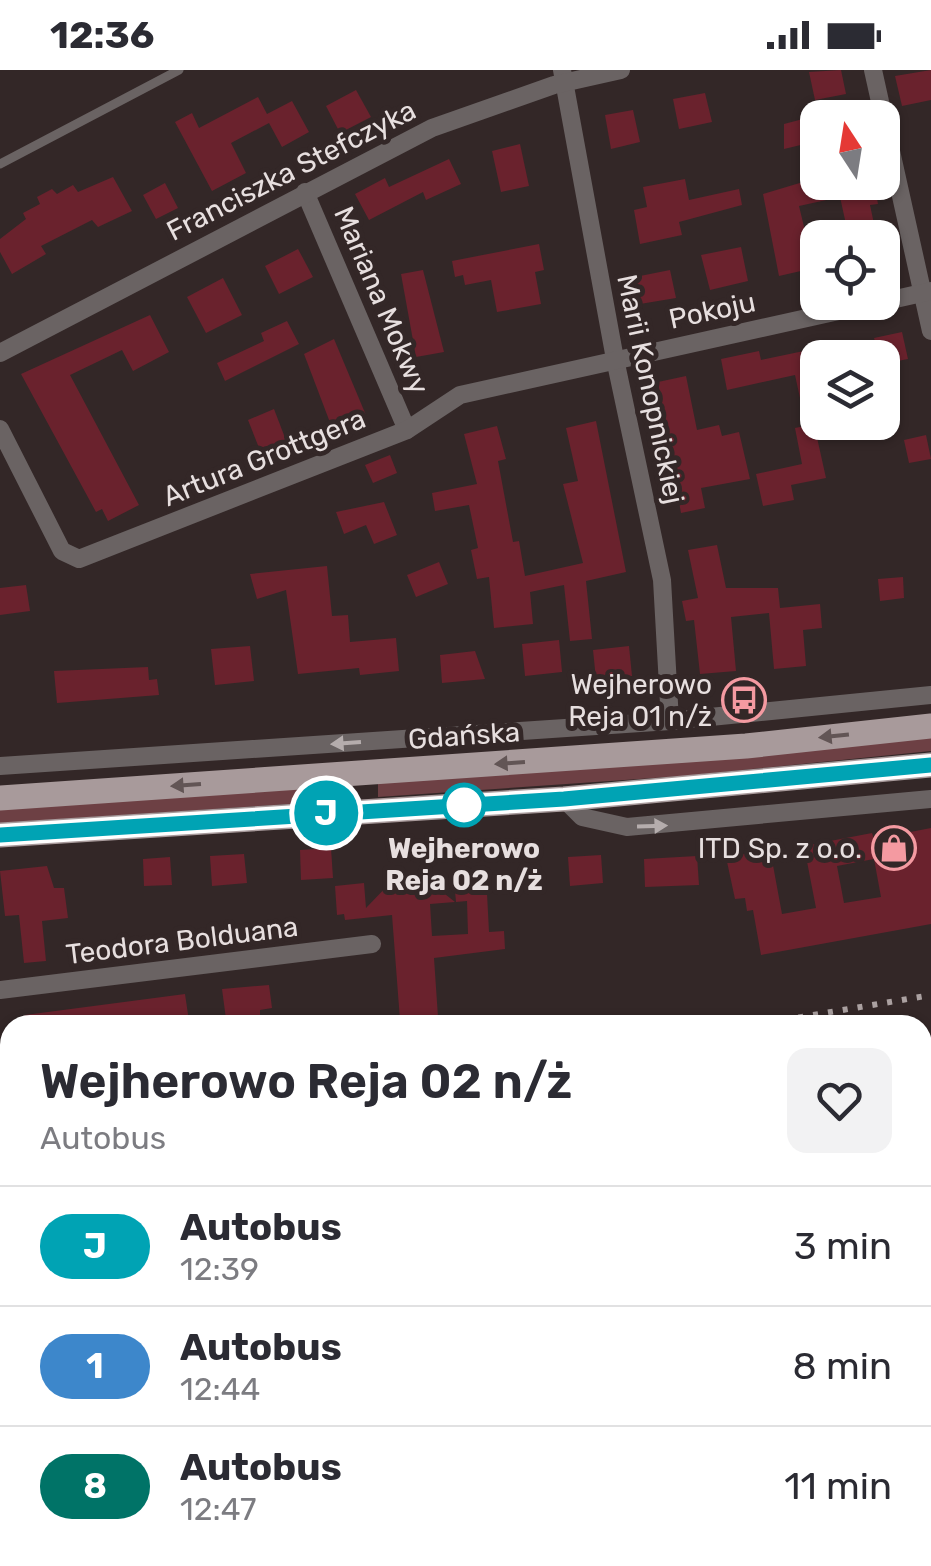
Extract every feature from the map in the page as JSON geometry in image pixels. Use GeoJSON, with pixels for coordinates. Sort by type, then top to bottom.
{"type":"FeatureCollection","features":[{"type":"Feature","properties":{"kind":"main road","name":"Gdańska"},"geometry":{"type":"LineString","coordinates":[[0,798],[728,748],[931,726]]}},
{"type":"Feature","properties":{"kind":"main road"},"geometry":{"type":"LineString","coordinates":[[0,835],[564,799],[931,765]]}},
{"type":"Feature","properties":{"kind":"street","name":"Franciszka Stefczyka"},"geometry":{"type":"LineString","coordinates":[[0,353],[432,128],[563,76],[621,70]]}},
{"type":"Feature","properties":{"kind":"street"},"geometry":{"type":"LineString","coordinates":[[873,70],[927,292],[931,331]]}},
{"type":"Feature","properties":{"kind":"street","name":"Marii Konopnickiej"},"geometry":{"type":"LineString","coordinates":[[563,76],[615,358],[662,580],[670,721]]}},
{"type":"Feature","properties":{"kind":"street","name":"Mariana Mokwy"},"geometry":{"type":"LineString","coordinates":[[305,192],[407,430]]}},
{"type":"Feature","properties":{"kind":"street","name":"Pokoju"},"geometry":{"type":"LineString","coordinates":[[900,298],[927,292]]}},
{"type":"Feature","properties":{"kind":"street","name":"Pokoju"},"geometry":{"type":"LineString","coordinates":[[615,358],[800,319]]}},
{"type":"Feature","properties":{"kind":"street","name":"Artura Grottgera"},"geometry":{"type":"LineString","coordinates":[[0,429],[62,551],[79,559],[407,430],[460,395],[615,358]]}},
{"type":"Feature","properties":{"kind":"street","name":"Gdańska"},"geometry":{"type":"LineString","coordinates":[[0,766],[670,721],[931,695]]}},
{"type":"Feature","properties":{"kind":"street"},"geometry":{"type":"LineString","coordinates":[[564,799],[582,817],[627,827],[931,798]]}},
{"type":"Feature","properties":{"kind":"street","name":"Teodora Bolduana"},"geometry":{"type":"LineString","coordinates":[[0,990],[372,944]]}},
{"type":"Feature","properties":{"kind":"lane"},"geometry":{"type":"LineString","coordinates":[[0,164],[179,70]]}},
{"type":"Feature","properties":{"kind":"shaded area"},"geometry":{"type":"Polygon","coordinates":[[[931,736],[931,751],[683,776],[378,797],[378,781],[931,736]]]}},
{"type":"Feature","properties":{"kind":"shaded area"},"geometry":{"type":"Polygon","coordinates":[[[335,784],[336,801],[0,823],[0,807],[335,784]]]}},
{"type":"Feature","properties":{"kind":"building"},"geometry":{"type":"Polygon","coordinates":[[[841,70],[846,94],[815,100],[809,72],[841,70]]]}},
{"type":"Feature","properties":{"kind":"building"},"geometry":{"type":"Polygon","coordinates":[[[931,70],[931,100],[902,106],[895,76],[931,70]]]}},
{"type":"Feature","properties":{"kind":"building"},"geometry":{"type":"Polygon","coordinates":[[[356,90],[371,117],[340,133],[326,106],[356,90]]]}},
{"type":"Feature","properties":{"kind":"building"},"geometry":{"type":"Polygon","coordinates":[[[705,93],[712,122],[679,129],[673,99],[705,93]]]}},
{"type":"Feature","properties":{"kind":"building"},"geometry":{"type":"Polygon","coordinates":[[[258,97],[267,114],[292,101],[309,132],[282,147],[269,123],[231,143],[246,173],[212,191],[175,122],[192,113],[199,128],[258,97]]]}},
{"type":"Feature","properties":{"kind":"building"},"geometry":{"type":"Polygon","coordinates":[[[633,110],[640,142],[611,149],[605,115],[633,110]]]}},
{"type":"Feature","properties":{"kind":"building"},"geometry":{"type":"Polygon","coordinates":[[[800,120],[800,145],[784,149],[784,124],[800,120]]]}},
{"type":"Feature","properties":{"kind":"building"},"geometry":{"type":"Polygon","coordinates":[[[520,144],[529,186],[501,192],[492,151],[520,144]]]}},
{"type":"Feature","properties":{"kind":"building"},"geometry":{"type":"Polygon","coordinates":[[[449,159],[461,184],[426,200],[423,192],[369,220],[355,194],[385,178],[389,187],[449,159]]]}},
{"type":"Feature","properties":{"kind":"building"},"geometry":{"type":"Polygon","coordinates":[[[113,177],[132,211],[98,227],[92,220],[41,246],[46,254],[12,274],[0,252],[0,239],[26,219],[23,213],[40,204],[37,197],[52,189],[57,194],[73,185],[78,192],[113,177]]]}},
{"type":"Feature","properties":{"kind":"building"},"geometry":{"type":"Polygon","coordinates":[[[685,179],[689,200],[739,189],[742,205],[679,222],[682,235],[640,244],[634,210],[647,207],[643,187],[685,179]]]}},
{"type":"Feature","properties":{"kind":"building"},"geometry":{"type":"Polygon","coordinates":[[[165,183],[178,208],[156,219],[143,195],[165,183]]]}},
{"type":"Feature","properties":{"kind":"building"},"geometry":{"type":"Polygon","coordinates":[[[800,183],[800,200],[826,200],[799,206],[802,220],[800,271],[779,276],[763,194],[800,183]]]}},
{"type":"Feature","properties":{"kind":"building"},"geometry":{"type":"Polygon","coordinates":[[[841,200],[877,200],[878,204],[870,205],[873,220],[845,220],[841,200]]]}},
{"type":"Feature","properties":{"kind":"building"},"geometry":{"type":"Polygon","coordinates":[[[539,244],[544,270],[535,272],[541,304],[497,312],[491,280],[465,285],[463,275],[455,277],[452,261],[539,244]]]}},
{"type":"Feature","properties":{"kind":"building"},"geometry":{"type":"Polygon","coordinates":[[[741,247],[748,281],[710,290],[701,255],[741,247]]]}},
{"type":"Feature","properties":{"kind":"building"},"geometry":{"type":"Polygon","coordinates":[[[298,249],[313,277],[279,294],[265,266],[298,249]]]}},
{"type":"Feature","properties":{"kind":"building"},"geometry":{"type":"Polygon","coordinates":[[[423,270],[444,352],[416,357],[401,274],[423,270]]]}},
{"type":"Feature","properties":{"kind":"building"},"geometry":{"type":"Polygon","coordinates":[[[670,270],[676,298],[640,304],[635,277],[670,270]]]}},
{"type":"Feature","properties":{"kind":"building"},"geometry":{"type":"Polygon","coordinates":[[[223,278],[242,315],[206,333],[187,297],[223,278]]]}},
{"type":"Feature","properties":{"kind":"building"},"geometry":{"type":"Polygon","coordinates":[[[150,315],[169,352],[133,371],[122,350],[70,375],[139,505],[108,521],[102,509],[96,512],[21,374],[150,315]]]}},
{"type":"Feature","properties":{"kind":"building"},"geometry":{"type":"Polygon","coordinates":[[[287,321],[299,344],[225,381],[217,363],[264,341],[261,333],[287,321]]]}},
{"type":"Feature","properties":{"kind":"building"},"geometry":{"type":"Polygon","coordinates":[[[902,332],[908,359],[900,361],[900,340],[874,338],[902,332]]]}},
{"type":"Feature","properties":{"kind":"building"},"geometry":{"type":"Polygon","coordinates":[[[334,339],[368,420],[334,433],[304,354],[334,339]]]}},
{"type":"Feature","properties":{"kind":"building"},"geometry":{"type":"Polygon","coordinates":[[[759,351],[761,360],[800,352],[800,398],[795,375],[727,390],[721,359],[759,351]]]}},
{"type":"Feature","properties":{"kind":"building"},"geometry":{"type":"Polygon","coordinates":[[[686,376],[697,430],[719,425],[722,436],[739,432],[750,479],[701,488],[705,508],[681,513],[658,382],[686,376]]]}},
{"type":"Feature","properties":{"kind":"building"},"geometry":{"type":"Polygon","coordinates":[[[274,409],[287,443],[261,453],[248,420],[274,409]]]}},
{"type":"Feature","properties":{"kind":"building"},"geometry":{"type":"Polygon","coordinates":[[[596,421],[626,572],[586,581],[592,639],[570,641],[564,585],[530,592],[533,624],[494,628],[489,577],[477,579],[471,550],[478,548],[469,505],[435,511],[432,493],[477,484],[464,434],[497,426],[506,459],[498,461],[513,542],[519,541],[525,576],[583,563],[563,484],[578,481],[566,428],[596,421]]]}},
{"type":"Feature","properties":{"kind":"building"},"geometry":{"type":"Polygon","coordinates":[[[800,427],[800,440],[818,440],[826,478],[791,485],[794,500],[763,506],[756,474],[802,464],[795,428],[800,427]]]}},
{"type":"Feature","properties":{"kind":"building"},"geometry":{"type":"Polygon","coordinates":[[[926,435],[931,459],[909,463],[904,440],[926,435]]]}},
{"type":"Feature","properties":{"kind":"building"},"geometry":{"type":"Polygon","coordinates":[[[390,455],[397,473],[373,483],[365,465],[390,455]]]}},
{"type":"Feature","properties":{"kind":"building"},"geometry":{"type":"Polygon","coordinates":[[[384,502],[397,535],[374,544],[366,525],[344,534],[336,512],[384,502]]]}},
{"type":"Feature","properties":{"kind":"building"},"geometry":{"type":"Polygon","coordinates":[[[717,545],[726,588],[778,588],[780,608],[820,604],[822,628],[803,630],[806,666],[774,669],[769,613],[731,617],[736,671],[700,674],[694,620],[686,621],[682,601],[698,598],[688,550],[717,545]]]}},
{"type":"Feature","properties":{"kind":"building"},"geometry":{"type":"Polygon","coordinates":[[[439,562],[448,584],[416,597],[407,575],[439,562]]]}},
{"type":"Feature","properties":{"kind":"building"},"geometry":{"type":"Polygon","coordinates":[[[327,566],[332,616],[348,615],[350,642],[396,638],[399,671],[360,675],[359,668],[298,674],[286,590],[257,599],[250,574],[327,566]]]}},
{"type":"Feature","properties":{"kind":"building"},"geometry":{"type":"Polygon","coordinates":[[[903,577],[904,598],[880,601],[878,579],[903,577]]]}},
{"type":"Feature","properties":{"kind":"building"},"geometry":{"type":"Polygon","coordinates":[[[26,585],[30,611],[0,615],[0,588],[26,585]]]}},
{"type":"Feature","properties":{"kind":"building"},"geometry":{"type":"Polygon","coordinates":[[[559,640],[562,672],[525,676],[522,644],[559,640]]]}},
{"type":"Feature","properties":{"kind":"building"},"geometry":{"type":"Polygon","coordinates":[[[250,646],[254,681],[215,685],[211,649],[250,646]]]}},
{"type":"Feature","properties":{"kind":"building"},"geometry":{"type":"Polygon","coordinates":[[[629,646],[632,676],[596,679],[593,650],[629,646]]]}},
{"type":"Feature","properties":{"kind":"building"},"geometry":{"type":"Polygon","coordinates":[[[475,651],[485,679],[442,683],[440,655],[475,651]]]}},
{"type":"Feature","properties":{"kind":"building"},"geometry":{"type":"Polygon","coordinates":[[[148,667],[149,680],[157,679],[159,695],[57,703],[54,671],[148,667]]]}},
{"type":"Feature","properties":{"kind":"building"},"geometry":{"type":"Polygon","coordinates":[[[931,828],[931,924],[761,955],[753,910],[747,911],[745,898],[735,899],[726,857],[770,849],[782,914],[816,908],[804,846],[872,833],[874,839],[931,828]],[[874,859],[837,866],[844,903],[881,897],[874,859]]]}},
{"type":"Feature","properties":{"kind":"building"},"geometry":{"type":"Polygon","coordinates":[[[331,848],[333,878],[301,880],[300,850],[331,848]]]}},
{"type":"Feature","properties":{"kind":"building"},"geometry":{"type":"Polygon","coordinates":[[[244,854],[247,883],[212,886],[210,856],[244,854]]]}},
{"type":"Feature","properties":{"kind":"building"},"geometry":{"type":"Polygon","coordinates":[[[601,855],[603,883],[570,886],[568,857],[601,855]]]}},
{"type":"Feature","properties":{"kind":"building"},"geometry":{"type":"Polygon","coordinates":[[[697,856],[699,885],[645,887],[644,859],[697,856]]]}},
{"type":"Feature","properties":{"kind":"building"},"geometry":{"type":"Polygon","coordinates":[[[170,857],[172,885],[144,886],[143,859],[170,857]]]}},
{"type":"Feature","properties":{"kind":"building"},"geometry":{"type":"Polygon","coordinates":[[[47,866],[54,888],[64,888],[68,918],[42,921],[46,961],[24,963],[19,915],[5,916],[0,871],[47,866]]]}},
{"type":"Feature","properties":{"kind":"building"},"geometry":{"type":"Polygon","coordinates":[[[486,874],[489,932],[504,931],[505,949],[434,958],[438,1015],[400,1015],[392,915],[345,920],[344,914],[337,915],[335,886],[364,883],[366,908],[392,881],[426,879],[455,902],[430,904],[432,936],[468,934],[467,901],[456,902],[454,880],[486,874]]]}},
{"type":"Feature","properties":{"kind":"building"},"geometry":{"type":"Polygon","coordinates":[[[269,985],[272,1008],[260,1010],[260,1015],[225,1015],[222,989],[269,985]]]}},
{"type":"Feature","properties":{"kind":"building"},"geometry":{"type":"Polygon","coordinates":[[[185,994],[188,1015],[25,1015],[185,994]]]}},
{"type":"Feature","properties":{"kind":"railway"},"geometry":{"type":"LineString","coordinates":[[813,1015],[931,995]]}},
{"type":"Feature","properties":{"kind":"bus line","name":"J"},"geometry":{"type":"LineString","coordinates":[[0,835],[564,799],[931,765]]}},
{"type":"Feature","properties":{"kind":"place","name":"Wejherowo Reja 01 n/ż"},"geometry":{"type":"Point","coordinates":[744,700]}},
{"type":"Feature","properties":{"kind":"place","name":"Wejherowo Reja 02 n/ż"},"geometry":{"type":"Point","coordinates":[464,805]}},
{"type":"Feature","properties":{"kind":"place","name":"ITD Sp. z o.o."},"geometry":{"type":"Point","coordinates":[894,848]}}]}
